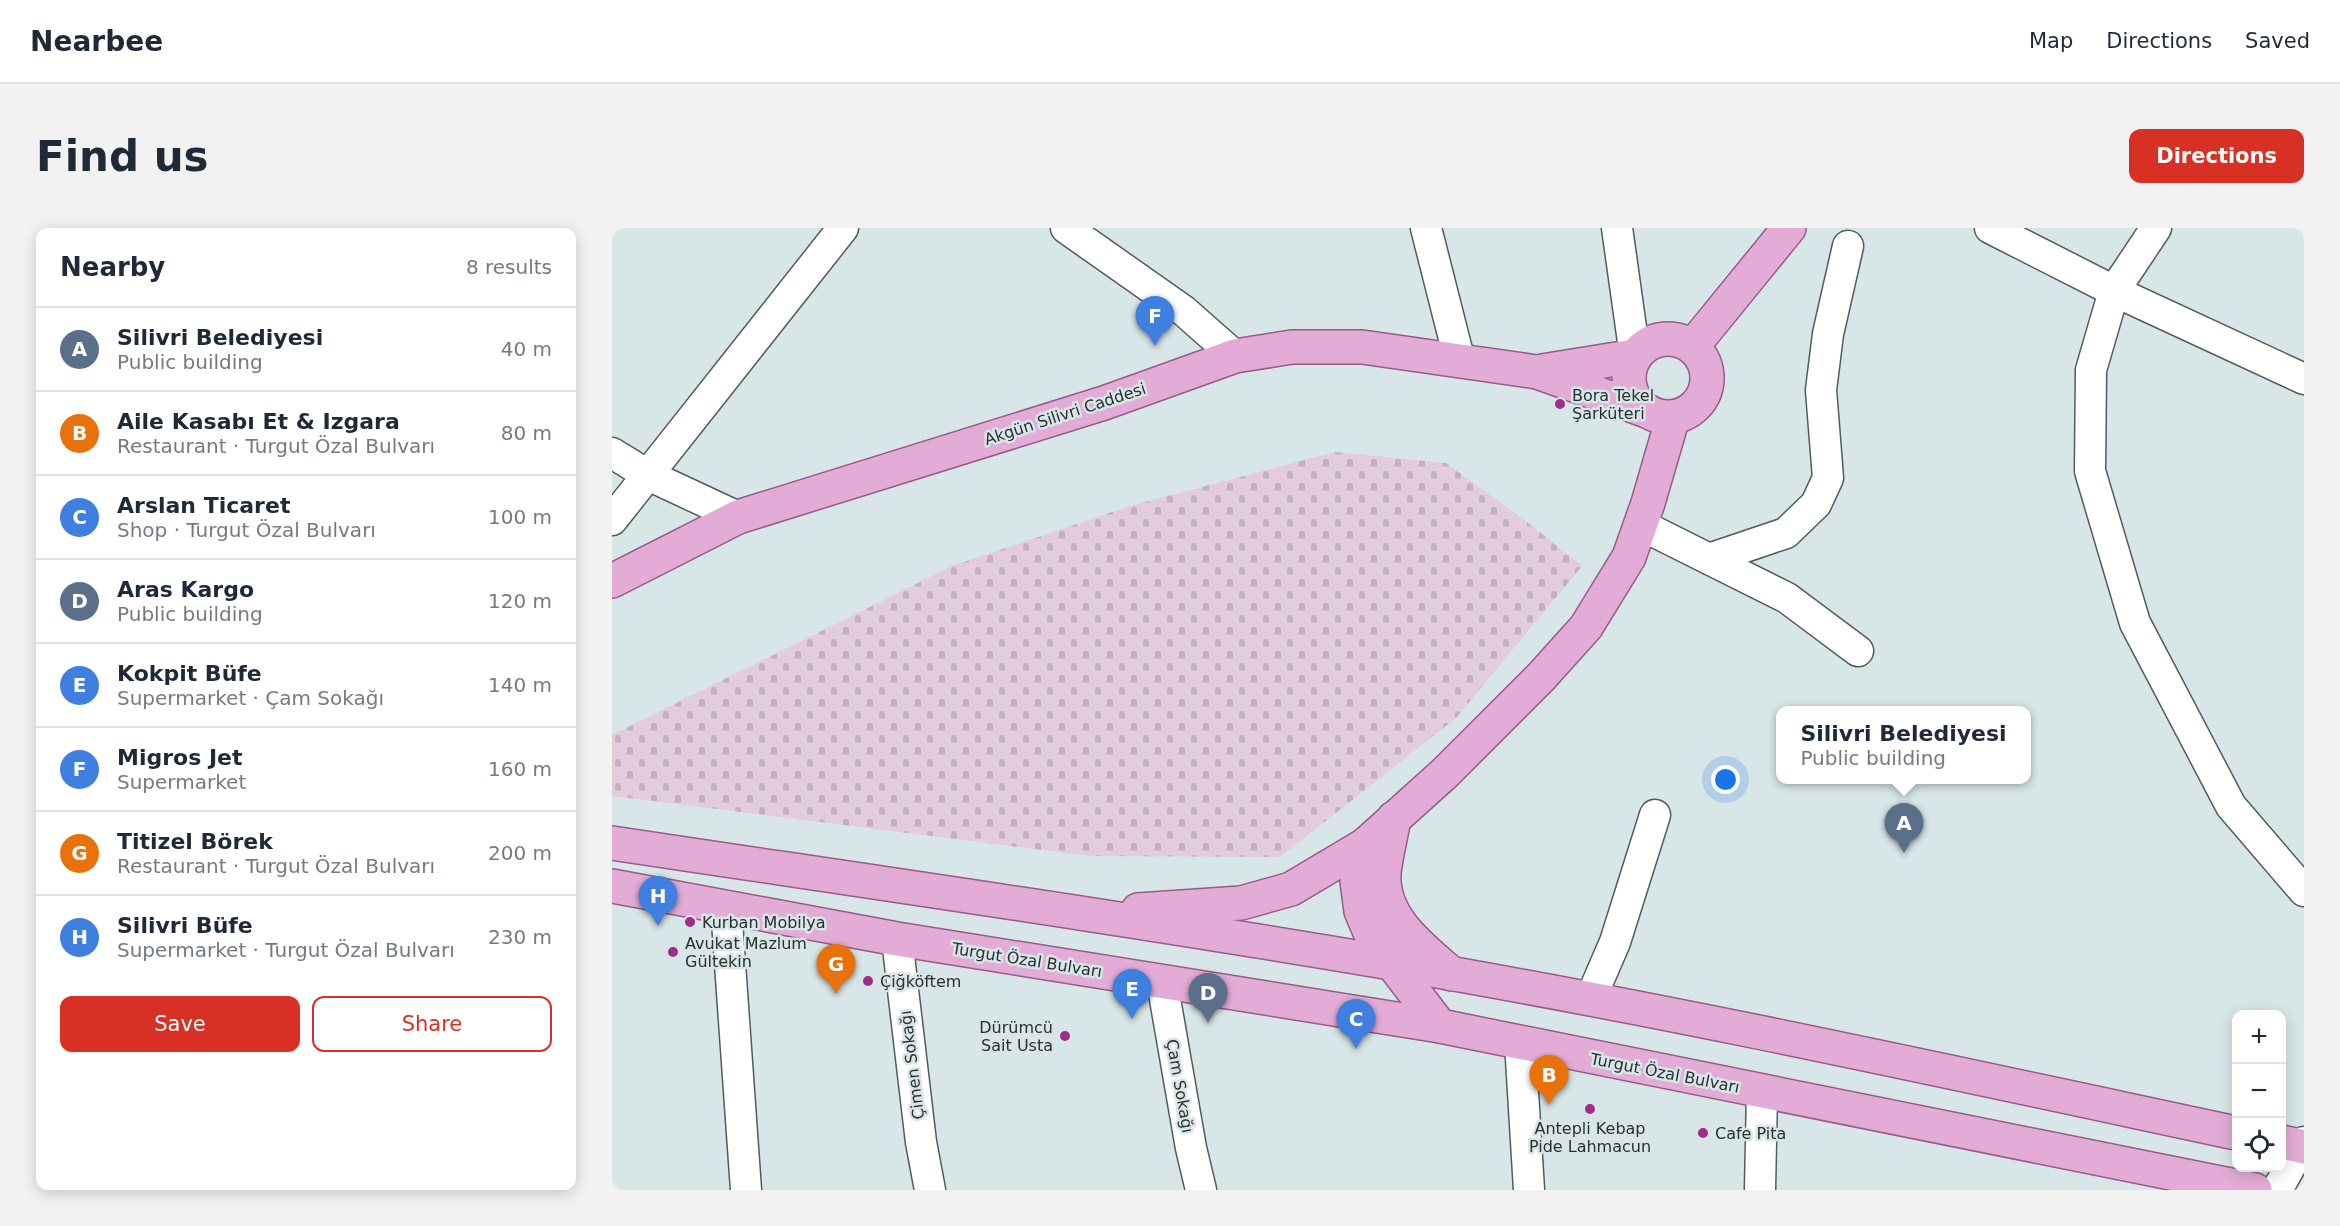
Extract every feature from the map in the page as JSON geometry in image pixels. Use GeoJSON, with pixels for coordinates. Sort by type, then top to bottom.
{"type":"FeatureCollection","features":[{"type":"Feature","properties":{"kind":"main road"},"geometry":{"type":"LineString","coordinates":[[1692,347],[1789,228]]}},
{"type":"Feature","properties":{"kind":"main road"},"geometry":{"type":"LineString","coordinates":[[1537,372],[1660,414],[1685,413],[1703,395],[1706,369],[1701,357],[1692,347],[1681,341],[1668,339],[1655,341],[1635,356],[1630,368],[1631,392],[1638,403],[1660,414]]}},
{"type":"Feature","properties":{"kind":"main road","name":"Akgün Silivri Caddesi"},"geometry":{"type":"LineString","coordinates":[[612,581],[738,517],[1104,403],[1235,356],[1292,347],[1362,347],[1537,372]]}},
{"type":"Feature","properties":{"kind":"main road"},"geometry":{"type":"LineString","coordinates":[[1537,372],[1635,356]]}},
{"type":"Feature","properties":{"kind":"main road"},"geometry":{"type":"LineString","coordinates":[[1083,914],[1241,903],[1291,889],[1365,845],[1445,773],[1586,627],[1629,558],[1641,525],[1660,414]]}},
{"type":"Feature","properties":{"kind":"main road"},"geometry":{"type":"LineString","coordinates":[[1394,818],[1384,875],[1390,908],[1407,933],[1452,974]]}},
{"type":"Feature","properties":{"kind":"main road"},"geometry":{"type":"LineString","coordinates":[[612,843],[1392,963],[1709,1021],[2232,1132]]}},
{"type":"Feature","properties":{"kind":"main road"},"geometry":{"type":"LineString","coordinates":[[1365,845],[1356,880],[1361,911],[1372,937],[1440,1026]]}},
{"type":"Feature","properties":{"kind":"main road","name":"Turgut Özal Bulvarı"},"geometry":{"type":"LineString","coordinates":[[612,886],[897,939],[1440,1026],[2255,1190]]}},
{"type":"Feature","properties":{"kind":"street"},"geometry":{"type":"LineString","coordinates":[[612,520],[843,228]]}},
{"type":"Feature","properties":{"kind":"street"},"geometry":{"type":"LineString","coordinates":[[1066,228],[1184,311],[1235,356]]}},
{"type":"Feature","properties":{"kind":"street"},"geometry":{"type":"LineString","coordinates":[[1426,228],[1460,362]]}},
{"type":"Feature","properties":{"kind":"street"},"geometry":{"type":"LineString","coordinates":[[1617,228],[1635,356]]}},
{"type":"Feature","properties":{"kind":"street"},"geometry":{"type":"LineString","coordinates":[[1990,228],[2114,291],[2304,379]]}},
{"type":"Feature","properties":{"kind":"street"},"geometry":{"type":"LineString","coordinates":[[2156,228],[2114,291],[2091,370],[2090,471],[2135,623],[2231,806],[2304,891]]}},
{"type":"Feature","properties":{"kind":"street"},"geometry":{"type":"LineString","coordinates":[[1709,558],[1786,533],[1816,504],[1828,478],[1821,390],[1828,334],[1848,246]]}},
{"type":"Feature","properties":{"kind":"street"},"geometry":{"type":"LineString","coordinates":[[612,453],[648,475],[738,517]]}},
{"type":"Feature","properties":{"kind":"street"},"geometry":{"type":"LineString","coordinates":[[1641,525],[1787,598],[1858,651]]}},
{"type":"Feature","properties":{"kind":"street"},"geometry":{"type":"LineString","coordinates":[[1590,1000],[1615,942],[1655,815]]}},
{"type":"Feature","properties":{"kind":"street"},"geometry":{"type":"LineString","coordinates":[[726,907],[746,1190]]}},
{"type":"Feature","properties":{"kind":"street","name":"Çimen Sokağı"},"geometry":{"type":"LineString","coordinates":[[897,939],[921,1143],[930,1190]]}},
{"type":"Feature","properties":{"kind":"street","name":"Çam Sokağı"},"geometry":{"type":"LineString","coordinates":[[1162,982],[1191,1148],[1201,1190]]}},
{"type":"Feature","properties":{"kind":"street"},"geometry":{"type":"LineString","coordinates":[[1520,1043],[1529,1190]]}},
{"type":"Feature","properties":{"kind":"street"},"geometry":{"type":"LineString","coordinates":[[1760,1190],[1762,1092]]}},
{"type":"Feature","properties":{"kind":"street"},"geometry":{"type":"LineString","coordinates":[[2277,1190],[2297,1144]]}},
{"type":"Feature","properties":{"kind":"green space"},"geometry":{"type":"Polygon","coordinates":[[[1335,452],[1446,463],[1527,522],[1582,566],[1456,718],[1280,857],[1090,856],[612,796],[612,735],[952,566],[1130,506],[1335,452]]]}},
{"type":"Feature","properties":{"kind":"place","name":"Migros Jet"},"geometry":{"type":"Point","coordinates":[1155,346]}},
{"type":"Feature","properties":{"kind":"place","name":"Bora Tekel Şarküteri"},"geometry":{"type":"Point","coordinates":[1560,404]}},
{"type":"Feature","properties":{"kind":"place","name":"Silivri Belediyesi"},"geometry":{"type":"Point","coordinates":[1904,853]}},
{"type":"Feature","properties":{"kind":"place","name":"Kurban Mobilya"},"geometry":{"type":"Point","coordinates":[690,922]}},
{"type":"Feature","properties":{"kind":"place","name":"Silivri Büfe"},"geometry":{"type":"Point","coordinates":[658,926]}},
{"type":"Feature","properties":{"kind":"place","name":"Avukat Mazlum Gültekin"},"geometry":{"type":"Point","coordinates":[673,952]}},
{"type":"Feature","properties":{"kind":"place","name":"Çiğköftem"},"geometry":{"type":"Point","coordinates":[868,981]}},
{"type":"Feature","properties":{"kind":"place","name":"Titizel Börek"},"geometry":{"type":"Point","coordinates":[836,994]}},
{"type":"Feature","properties":{"kind":"place","name":"Kokpit Büfe"},"geometry":{"type":"Point","coordinates":[1132,1019]}},
{"type":"Feature","properties":{"kind":"place","name":"Aras Kargo"},"geometry":{"type":"Point","coordinates":[1208,1023]}},
{"type":"Feature","properties":{"kind":"place","name":"Dürümcü Sait Usta"},"geometry":{"type":"Point","coordinates":[1065,1036]}},
{"type":"Feature","properties":{"kind":"place","name":"Arslan Ticaret"},"geometry":{"type":"Point","coordinates":[1356,1049]}},
{"type":"Feature","properties":{"kind":"place","name":"Aile Kasabı Et & Izgara"},"geometry":{"type":"Point","coordinates":[1549,1105]}},
{"type":"Feature","properties":{"kind":"place","name":"Antepli Kebap Pide Lahmacun"},"geometry":{"type":"Point","coordinates":[1590,1109]}},
{"type":"Feature","properties":{"kind":"place","name":"Cafe Pita"},"geometry":{"type":"Point","coordinates":[1703,1133]}}]}
